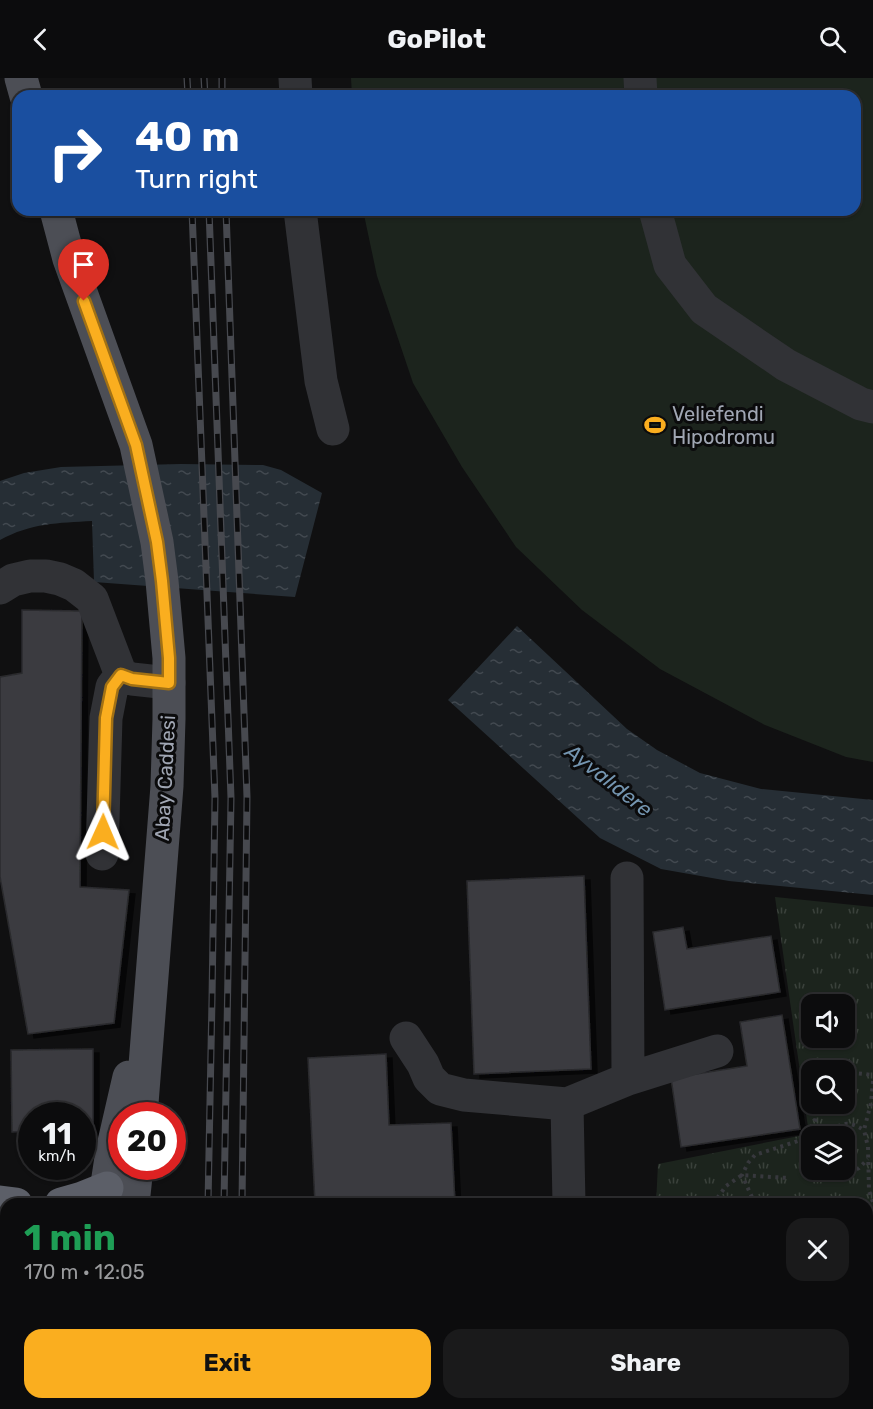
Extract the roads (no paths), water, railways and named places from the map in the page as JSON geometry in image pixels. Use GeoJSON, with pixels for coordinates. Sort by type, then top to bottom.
{"type":"FeatureCollection","features":[{"type":"Feature","properties":{"kind":"highway"},"geometry":{"type":"LineString","coordinates":[[82,1198],[123,1190]]}},
{"type":"Feature","properties":{"kind":"main road","name":"Abay Caddesi"},"geometry":{"type":"LineString","coordinates":[[58,216],[69,259],[136,445],[157,542],[162,581],[169,658],[167,786],[153,966]]}},
{"type":"Feature","properties":{"kind":"main road"},"geometry":{"type":"LineString","coordinates":[[142,1102],[153,966]]}},
{"type":"Feature","properties":{"kind":"main road"},"geometry":{"type":"LineString","coordinates":[[123,1190],[112,1151],[153,966]]}},
{"type":"Feature","properties":{"kind":"street"},"geometry":{"type":"LineString","coordinates":[[301,216],[321,381],[333,429]]}},
{"type":"Feature","properties":{"kind":"street"},"geometry":{"type":"LineString","coordinates":[[657,216],[670,265],[705,309],[786,364],[861,404],[873,406]]}},
{"type":"Feature","properties":{"kind":"street"},"geometry":{"type":"LineString","coordinates":[[0,588],[13,580],[30,576],[46,576],[74,585],[92,599],[121,675],[132,679],[169,683]]}},
{"type":"Feature","properties":{"kind":"street"},"geometry":{"type":"LineString","coordinates":[[102,854],[106,718],[112,687],[121,675]]}},
{"type":"Feature","properties":{"kind":"street"},"geometry":{"type":"LineString","coordinates":[[627,878],[628,1079]]}},
{"type":"Feature","properties":{"kind":"street"},"geometry":{"type":"LineString","coordinates":[[406,1038],[429,1078],[440,1089],[464,1095],[567,1104],[628,1079],[717,1051]]}},
{"type":"Feature","properties":{"kind":"street"},"geometry":{"type":"LineString","coordinates":[[567,1104],[569,1198]]}},
{"type":"Feature","properties":{"kind":"water"},"geometry":{"type":"Polygon","coordinates":[[[181,464],[263,465],[281,470],[322,493],[295,597],[94,582],[92,521],[34,527],[0,540],[0,481],[24,473],[61,467],[181,464]]]}},
{"type":"Feature","properties":{"kind":"water","name":"Ayvalıdere"},"geometry":{"type":"Polygon","coordinates":[[[517,626],[627,729],[657,750],[700,773],[761,789],[873,800],[873,895],[729,881],[661,869],[600,838],[448,700],[517,626]]]}},
{"type":"Feature","properties":{"kind":"railway"},"geometry":{"type":"LineString","coordinates":[[187,78],[188,90]]}},
{"type":"Feature","properties":{"kind":"railway"},"geometry":{"type":"LineString","coordinates":[[204,78],[205,90]]}},
{"type":"Feature","properties":{"kind":"railway"},"geometry":{"type":"LineString","coordinates":[[222,78],[222,90]]}},
{"type":"Feature","properties":{"kind":"railway"},"geometry":{"type":"LineString","coordinates":[[192,216],[215,798],[208,1198]]}},
{"type":"Feature","properties":{"kind":"railway"},"geometry":{"type":"LineString","coordinates":[[209,216],[231,798],[224,1198]]}},
{"type":"Feature","properties":{"kind":"railway"},"geometry":{"type":"LineString","coordinates":[[226,216],[247,797],[242,1198]]}},
{"type":"Feature","properties":{"kind":"place","name":"Veliefendi Hipodromu"},"geometry":{"type":"Point","coordinates":[655,425]}}]}
